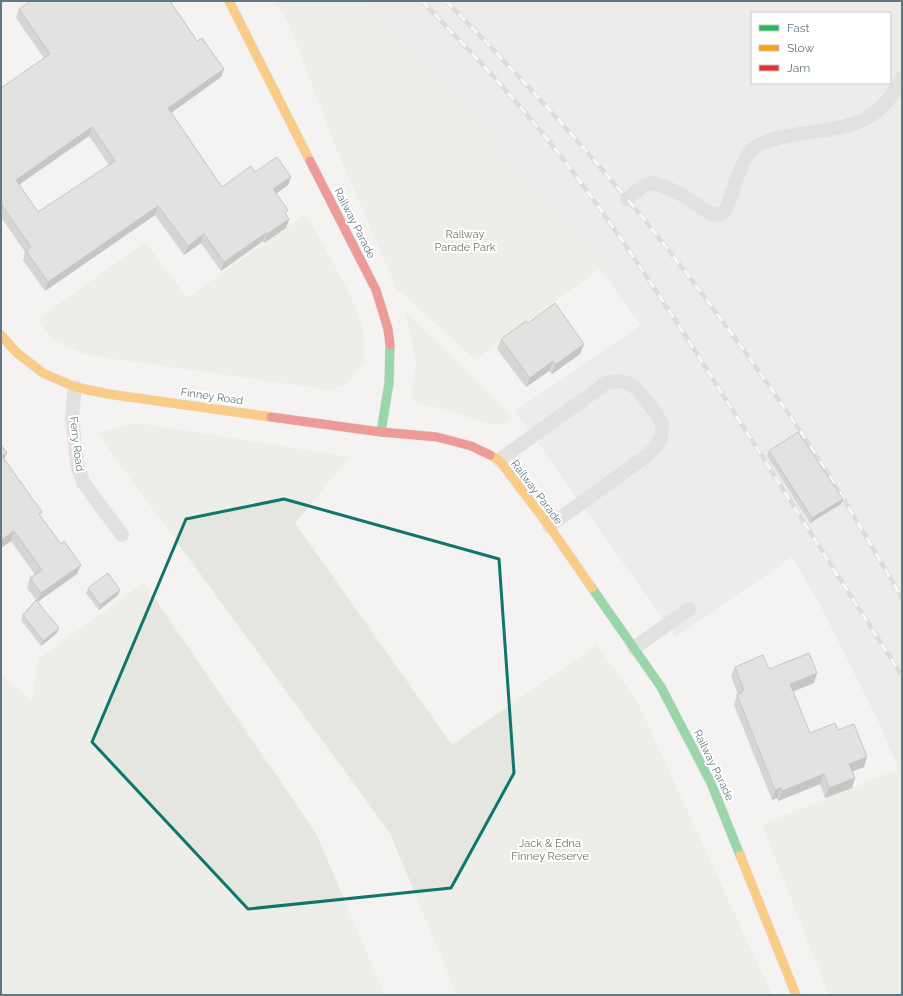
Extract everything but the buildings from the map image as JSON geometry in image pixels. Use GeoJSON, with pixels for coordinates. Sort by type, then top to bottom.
{"type":"FeatureCollection","features":[{"type":"Feature","properties":{"kind":"street","name":"Railway Parade"},"geometry":{"type":"LineString","coordinates":[[229,1],[376,290],[389,334],[391,351],[390,371],[382,432],[437,437],[471,446],[498,460],[549,526],[661,688],[711,783],[796,995]]}},
{"type":"Feature","properties":{"kind":"street","name":"Finney Road"},"geometry":{"type":"LineString","coordinates":[[1,336],[16,352],[43,373],[75,387],[108,394],[382,432]]}},
{"type":"Feature","properties":{"kind":"lane"},"geometry":{"type":"LineString","coordinates":[[627,199],[643,186],[653,183],[668,188],[710,214],[720,214],[726,209],[744,163],[754,148],[771,139],[844,127],[859,122],[872,115],[886,102],[897,88],[902,78]]}},
{"type":"Feature","properties":{"kind":"lane"},"geometry":{"type":"LineString","coordinates":[[498,460],[603,385],[612,381],[633,385],[661,421],[661,438],[655,448],[648,455],[549,526]]}},
{"type":"Feature","properties":{"kind":"lane","name":"Ferry Road"},"geometry":{"type":"LineString","coordinates":[[75,387],[72,416],[77,464],[82,482],[122,535]]}},
{"type":"Feature","properties":{"kind":"lane"},"geometry":{"type":"LineString","coordinates":[[634,648],[689,609]]}},
{"type":"Feature","properties":{"kind":"highlighted area"},"geometry":{"type":"Polygon","coordinates":[[[284,499],[499,559],[514,773],[451,888],[248,909],[92,742],[186,519],[284,499]]]}},
{"type":"Feature","properties":{"kind":"shaded area"},"geometry":{"type":"Polygon","coordinates":[[[359,1],[902,1],[902,778],[880,725],[819,603],[792,557],[676,637],[515,411],[641,325],[600,269],[359,1]]]}},
{"type":"Feature","properties":{"kind":"green space","name":"Railway Parade Park"},"geometry":{"type":"Polygon","coordinates":[[[275,1],[359,1],[600,269],[475,359],[397,289],[337,150],[290,27],[275,1]]]}},
{"type":"Feature","properties":{"kind":"green space"},"geometry":{"type":"Polygon","coordinates":[[[306,214],[349,292],[363,328],[364,363],[347,383],[331,390],[87,355],[53,340],[37,320],[145,242],[187,298],[306,214]]]}},
{"type":"Feature","properties":{"kind":"green space"},"geometry":{"type":"Polygon","coordinates":[[[404,310],[511,415],[511,419],[505,423],[489,424],[449,410],[425,405],[411,398],[416,359],[404,310]]]}},
{"type":"Feature","properties":{"kind":"green space","name":"Jack & Edna Finney Reserve"},"geometry":{"type":"Polygon","coordinates":[[[138,423],[350,457],[295,523],[452,745],[597,645],[637,701],[772,995],[457,995],[390,833],[97,433],[138,423]]]}},
{"type":"Feature","properties":{"kind":"green space"},"geometry":{"type":"Polygon","coordinates":[[[144,583],[316,833],[385,995],[1,995],[1,674],[32,701],[38,659],[144,583]]]}},
{"type":"Feature","properties":{"kind":"green space"},"geometry":{"type":"Polygon","coordinates":[[[899,769],[902,778],[902,995],[829,995],[762,825],[899,769]]]}},
{"type":"Feature","properties":{"kind":"railway"},"geometry":{"type":"LineString","coordinates":[[422,1],[523,110],[561,156],[598,206],[672,315],[902,676]]}},
{"type":"Feature","properties":{"kind":"railway"},"geometry":{"type":"LineString","coordinates":[[446,1],[565,127],[622,193],[677,261],[722,320],[807,441],[846,503],[902,598]]}},
{"type":"Feature","properties":{"kind":"traffic: fast"},"geometry":{"type":"LineString","coordinates":[[381,432],[389,383],[390,345]]}},
{"type":"Feature","properties":{"kind":"traffic: fast"},"geometry":{"type":"LineString","coordinates":[[592,588],[661,687],[711,783],[740,855]]}},
{"type":"Feature","properties":{"kind":"traffic: slow"},"geometry":{"type":"LineString","coordinates":[[229,1],[310,161]]}},
{"type":"Feature","properties":{"kind":"traffic: slow"},"geometry":{"type":"LineString","coordinates":[[1,335],[16,352],[43,373],[75,387],[108,394],[271,417]]}},
{"type":"Feature","properties":{"kind":"traffic: slow"},"geometry":{"type":"LineString","coordinates":[[490,455],[499,460],[549,526],[592,588]]}},
{"type":"Feature","properties":{"kind":"traffic: slow"},"geometry":{"type":"LineString","coordinates":[[740,855],[796,995]]}},
{"type":"Feature","properties":{"kind":"traffic: jam"},"geometry":{"type":"LineString","coordinates":[[310,161],[376,290],[388,329],[390,345]]}},
{"type":"Feature","properties":{"kind":"traffic: jam"},"geometry":{"type":"LineString","coordinates":[[271,417],[381,432],[437,437],[471,446],[490,455]]}}]}
